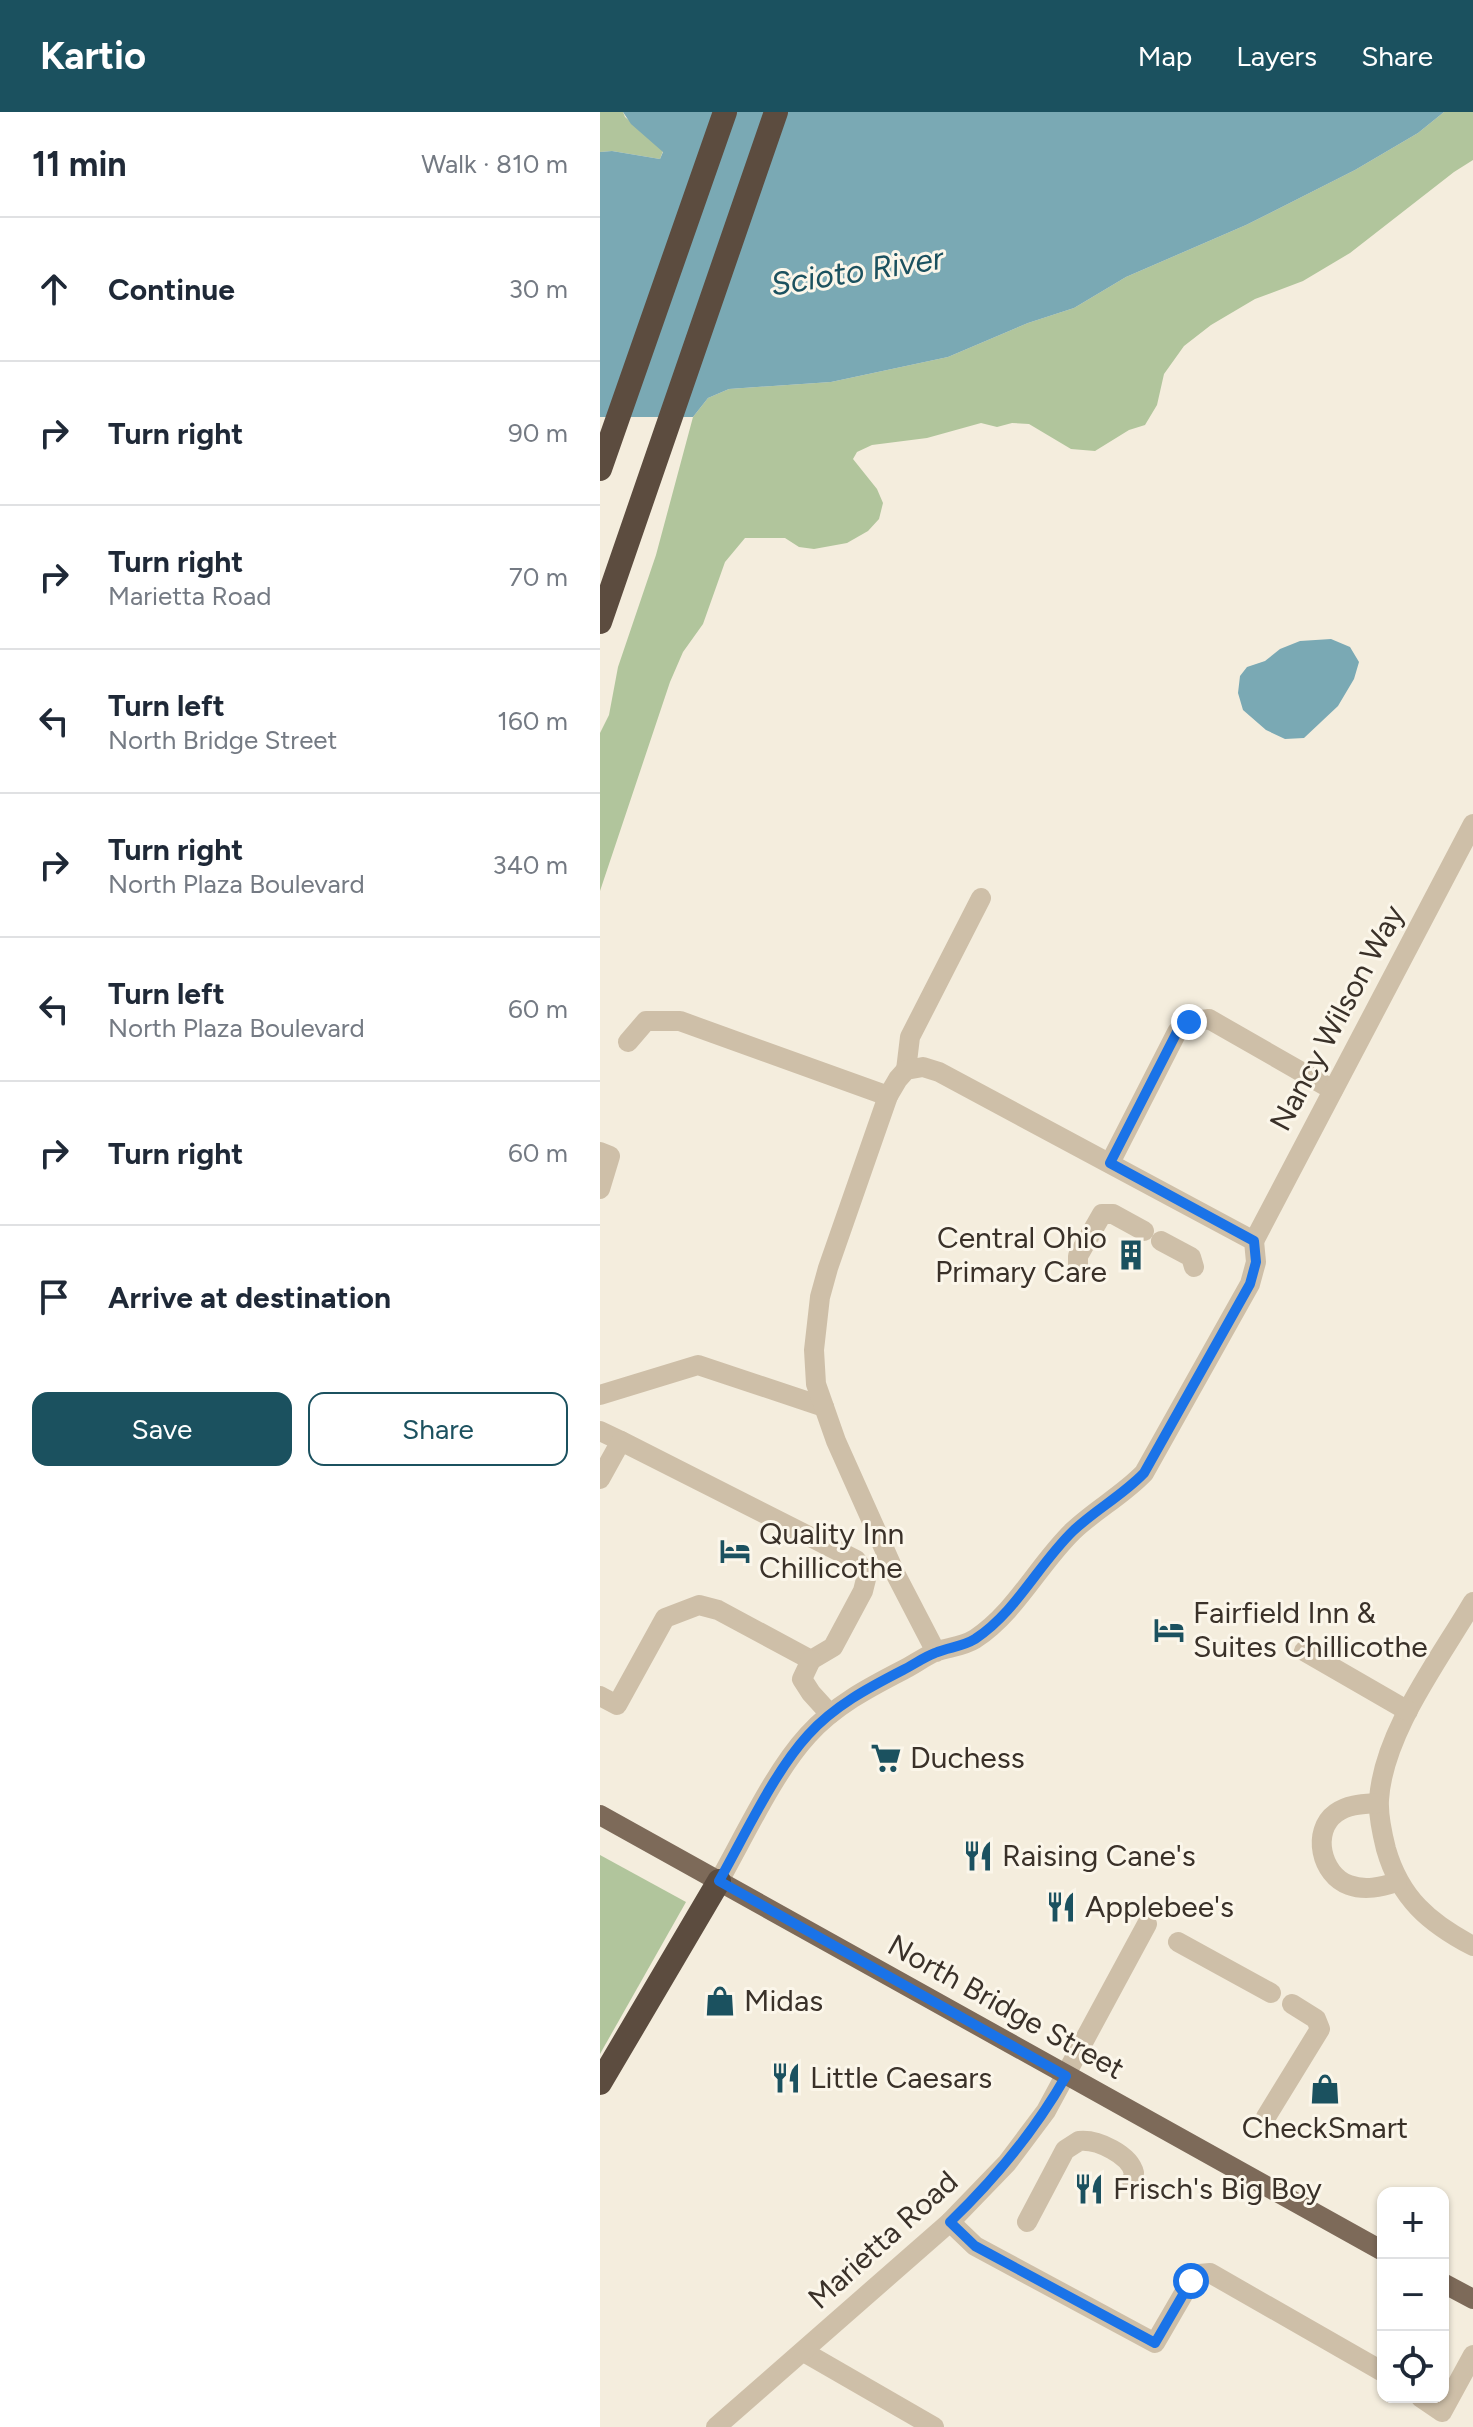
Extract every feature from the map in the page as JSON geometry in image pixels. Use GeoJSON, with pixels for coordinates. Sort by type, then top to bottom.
{"type":"FeatureCollection","features":[{"type":"Feature","properties":{"kind":"highway"},"geometry":{"type":"LineString","coordinates":[[600,469],[725,112]]}},
{"type":"Feature","properties":{"kind":"highway"},"geometry":{"type":"LineString","coordinates":[[600,622],[776,112]]}},
{"type":"Feature","properties":{"kind":"highway"},"geometry":{"type":"LineString","coordinates":[[600,2083],[719,1881]]}},
{"type":"Feature","properties":{"kind":"main road","name":"North Bridge Street"},"geometry":{"type":"LineString","coordinates":[[600,1815],[1377,2248]]}},
{"type":"Feature","properties":{"kind":"main road"},"geometry":{"type":"LineString","coordinates":[[1449,2286],[1473,2299]]}},
{"type":"Feature","properties":{"kind":"street","name":"Nancy Wilson Way"},"geometry":{"type":"LineString","coordinates":[[1254,1241],[1473,824]]}},
{"type":"Feature","properties":{"kind":"street"},"geometry":{"type":"LineString","coordinates":[[936,1652],[895,1573],[836,1441],[816,1384],[814,1350],[820,1297],[888,1096],[906,1070],[910,1037],[981,898]]}},
{"type":"Feature","properties":{"kind":"street"},"geometry":{"type":"LineString","coordinates":[[1110,1163],[1177,1032],[1189,1022],[1209,1019],[1333,1090]]}},
{"type":"Feature","properties":{"kind":"street"},"geometry":{"type":"LineString","coordinates":[[628,1042],[646,1021],[680,1021],[888,1096]]}},
{"type":"Feature","properties":{"kind":"street"},"geometry":{"type":"LineString","coordinates":[[719,1881],[787,1763],[807,1736],[830,1714],[865,1689],[936,1652],[960,1647],[990,1628],[1007,1612],[1052,1553],[1075,1529],[1144,1473],[1250,1284],[1256,1262],[1254,1241],[939,1072],[923,1067],[906,1070]]}},
{"type":"Feature","properties":{"kind":"street"},"geometry":{"type":"LineString","coordinates":[[600,1152],[610,1156],[600,1189]]}},
{"type":"Feature","properties":{"kind":"street"},"geometry":{"type":"LineString","coordinates":[[1078,1268],[1078,1256],[1102,1214],[1113,1214],[1191,1257],[1194,1267]]}},
{"type":"Feature","properties":{"kind":"street"},"geometry":{"type":"LineString","coordinates":[[600,1395],[698,1365],[824,1407]]}},
{"type":"Feature","properties":{"kind":"street"},"geometry":{"type":"LineString","coordinates":[[600,1431],[856,1560],[867,1575]]}},
{"type":"Feature","properties":{"kind":"street"},"geometry":{"type":"LineString","coordinates":[[600,1479],[621,1441]]}},
{"type":"Feature","properties":{"kind":"street"},"geometry":{"type":"LineString","coordinates":[[867,1575],[895,1573]]}},
{"type":"Feature","properties":{"kind":"street"},"geometry":{"type":"LineString","coordinates":[[830,1714],[802,1679],[811,1660],[833,1647],[863,1591],[867,1575]]}},
{"type":"Feature","properties":{"kind":"street"},"geometry":{"type":"LineString","coordinates":[[1473,1602],[1408,1711],[1386,1758],[1378,1803],[1381,1831],[1397,1882],[1432,1921],[1473,1946]]}},
{"type":"Feature","properties":{"kind":"street"},"geometry":{"type":"LineString","coordinates":[[600,1696],[617,1705],[665,1618],[699,1605],[718,1610],[811,1660]]}},
{"type":"Feature","properties":{"kind":"street"},"geometry":{"type":"LineString","coordinates":[[1304,1651],[1408,1711]]}},
{"type":"Feature","properties":{"kind":"street"},"geometry":{"type":"LineString","coordinates":[[1378,1803],[1351,1806],[1330,1819],[1324,1831],[1322,1855],[1337,1879],[1349,1885],[1377,1888],[1397,1882]]}},
{"type":"Feature","properties":{"kind":"street","name":"Marietta Road"},"geometry":{"type":"LineString","coordinates":[[716,2427],[804,2352],[987,2186],[1029,2136],[1066,2076],[1147,1924]]}},
{"type":"Feature","properties":{"kind":"street"},"geometry":{"type":"LineString","coordinates":[[1178,1942],[1271,1993]]}},
{"type":"Feature","properties":{"kind":"street"},"geometry":{"type":"LineString","coordinates":[[1266,2117],[1320,2029],[1316,2019],[1292,2004]]}},
{"type":"Feature","properties":{"kind":"street"},"geometry":{"type":"LineString","coordinates":[[1027,2222],[1065,2150],[1079,2141],[1088,2140],[1124,2157],[1133,2168],[1132,2181]]}},
{"type":"Feature","properties":{"kind":"street"},"geometry":{"type":"LineString","coordinates":[[950,2222],[975,2246],[1155,2343],[1191,2281],[1199,2274],[1210,2273],[1377,2369]]}},
{"type":"Feature","properties":{"kind":"street"},"geometry":{"type":"LineString","coordinates":[[804,2352],[934,2427]]}},
{"type":"Feature","properties":{"kind":"street"},"geometry":{"type":"LineString","coordinates":[[1425,2403],[1438,2420],[1473,2355]]}},
{"type":"Feature","properties":{"kind":"green space"},"geometry":{"type":"Polygon","coordinates":[[[600,112],[623,112],[661,148],[660,159],[600,152],[600,112]]]}},
{"type":"Feature","properties":{"kind":"green space"},"geometry":{"type":"Polygon","coordinates":[[[1444,112],[1473,112],[1473,160],[1350,253],[1303,281],[1255,299],[1211,325],[1184,346],[1164,374],[1157,405],[1145,425],[1129,430],[1095,451],[1071,449],[1029,424],[1012,423],[997,427],[981,423],[927,438],[872,445],[857,452],[853,459],[877,489],[883,503],[879,519],[868,531],[847,543],[814,549],[799,547],[785,538],[745,538],[725,562],[703,624],[683,652],[670,682],[600,891],[600,733],[609,715],[618,667],[656,555],[693,417],[708,398],[729,389],[831,382],[948,357],[1028,323],[1074,308],[1126,277],[1246,225],[1355,170],[1418,133],[1444,112]]]}},
{"type":"Feature","properties":{"kind":"green space"},"geometry":{"type":"Polygon","coordinates":[[[600,1855],[686,1902],[600,2054],[600,1855]]]}},
{"type":"Feature","properties":{"kind":"water","name":"Scioto River"},"geometry":{"type":"Polygon","coordinates":[[[623,112],[1444,112],[1418,133],[1355,170],[1246,225],[1126,277],[1074,308],[1028,323],[948,357],[831,382],[729,389],[708,398],[693,417],[600,417],[600,152],[660,159],[663,152],[631,124],[623,112]]]}},
{"type":"Feature","properties":{"kind":"water"},"geometry":{"type":"Polygon","coordinates":[[[1331,639],[1350,647],[1359,662],[1354,679],[1338,706],[1304,738],[1285,739],[1266,730],[1243,710],[1238,693],[1240,676],[1247,667],[1265,661],[1280,649],[1300,641],[1331,639]]]}},
{"type":"Feature","properties":{"kind":"place","name":"Central Ohio Primary Care"},"geometry":{"type":"Point","coordinates":[1131,1255]}},
{"type":"Feature","properties":{"kind":"place","name":"Quality Inn Chillicothe"},"geometry":{"type":"Point","coordinates":[735,1551]}},
{"type":"Feature","properties":{"kind":"place","name":"Fairfield Inn & Suites Chillicothe"},"geometry":{"type":"Point","coordinates":[1169,1630]}},
{"type":"Feature","properties":{"kind":"place","name":"Duchess"},"geometry":{"type":"Point","coordinates":[886,1758]}},
{"type":"Feature","properties":{"kind":"place","name":"Raising Cane's"},"geometry":{"type":"Point","coordinates":[978,1856]}},
{"type":"Feature","properties":{"kind":"place","name":"Applebee's"},"geometry":{"type":"Point","coordinates":[1061,1907]}},
{"type":"Feature","properties":{"kind":"place","name":"Midas"},"geometry":{"type":"Point","coordinates":[720,2001]}},
{"type":"Feature","properties":{"kind":"place","name":"Little Caesars"},"geometry":{"type":"Point","coordinates":[786,2078]}},
{"type":"Feature","properties":{"kind":"place","name":"CheckSmart"},"geometry":{"type":"Point","coordinates":[1325,2089]}},
{"type":"Feature","properties":{"kind":"place","name":"Frisch's Big Boy"},"geometry":{"type":"Point","coordinates":[1089,2189]}},
{"type":"Feature","properties":{"kind":"route"},"geometry":{"type":"LineString","coordinates":[[1189,1022],[1177,1032],[1110,1163],[1254,1241],[1256,1262],[1250,1284],[1144,1473],[1075,1529],[1052,1553],[1007,1612],[990,1628],[960,1647],[936,1652],[865,1689],[830,1714],[807,1736],[787,1763],[719,1881],[1066,2076],[1029,2136],[987,2186],[950,2222],[975,2246],[1155,2343],[1191,2281]]}}]}
